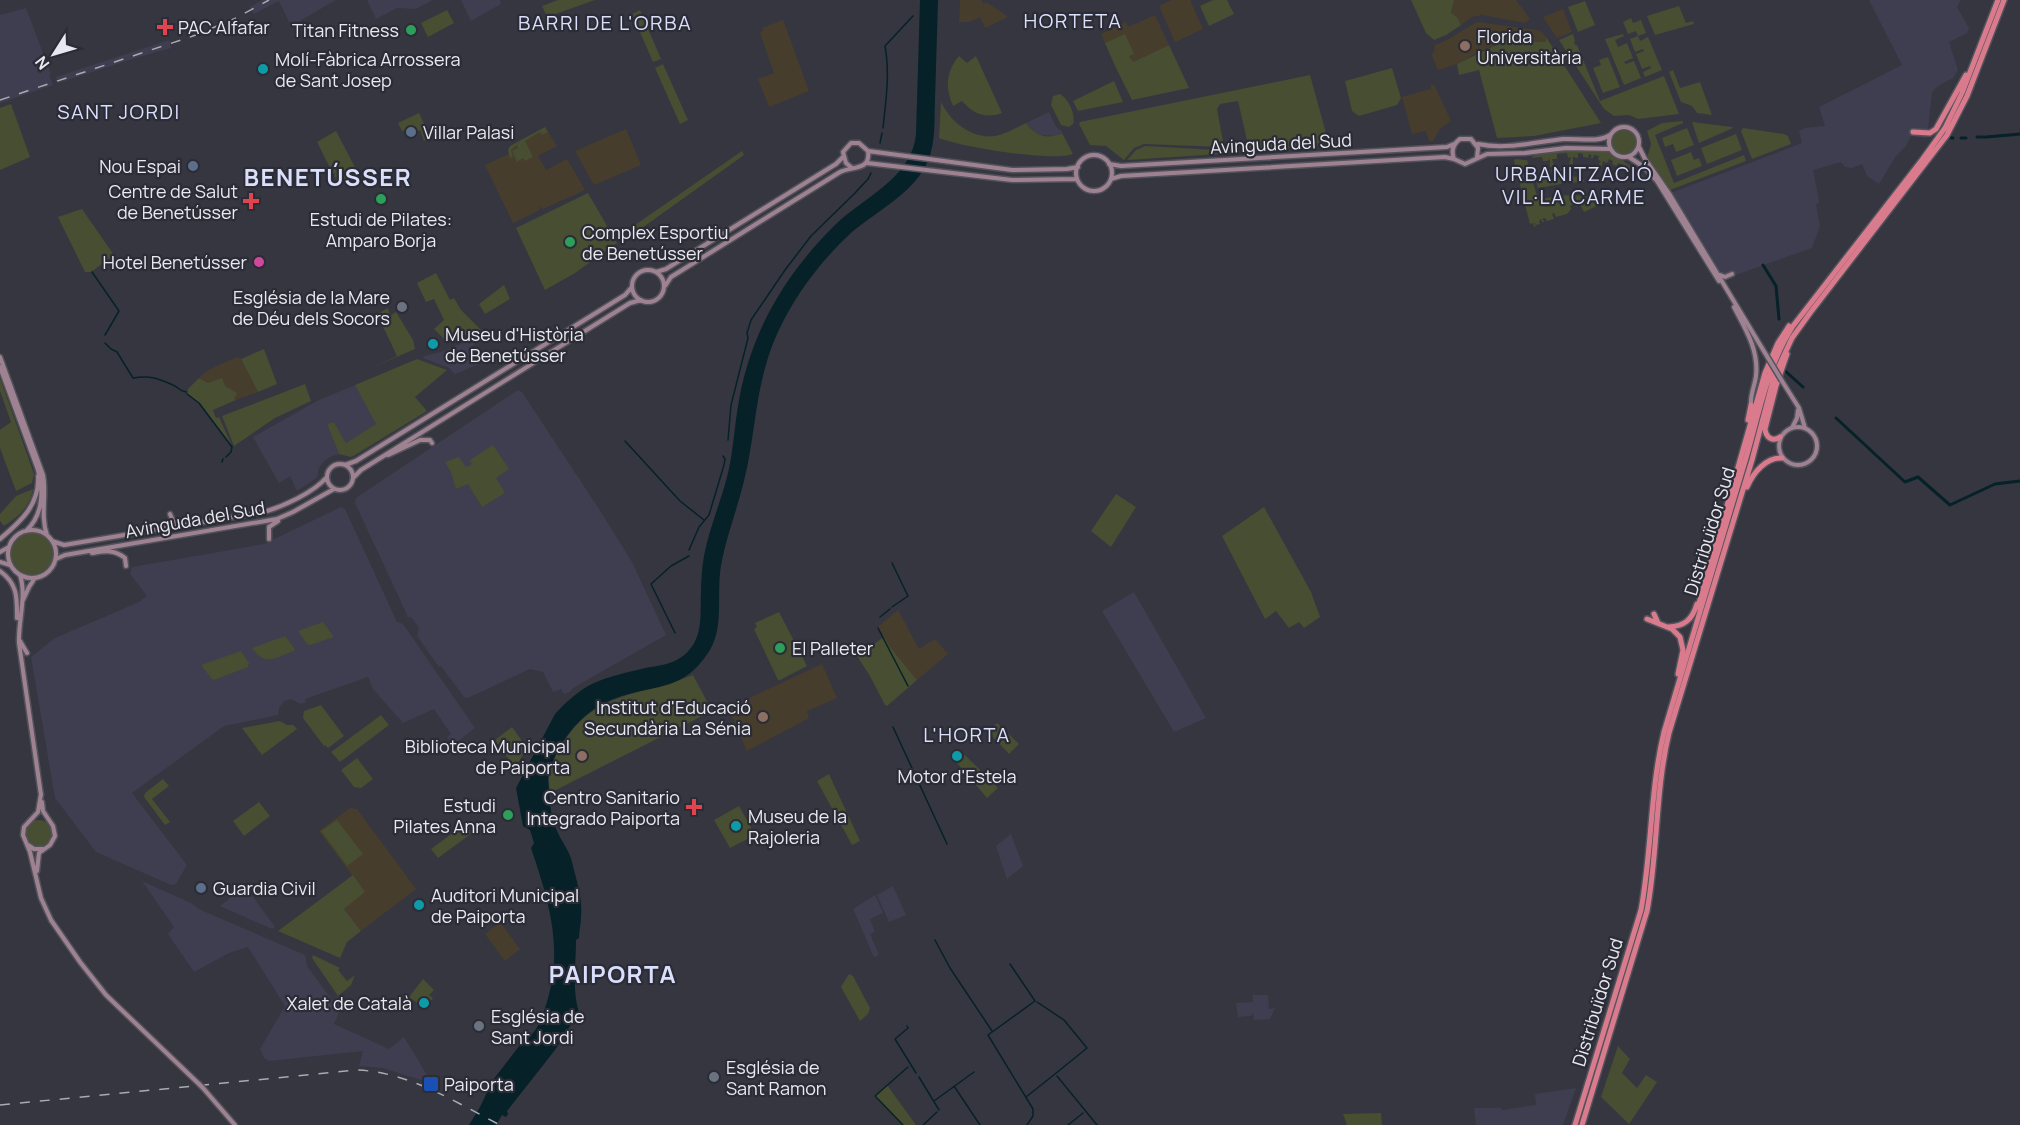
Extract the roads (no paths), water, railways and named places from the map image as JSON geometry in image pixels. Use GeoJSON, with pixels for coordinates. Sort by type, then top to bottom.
{"type":"FeatureCollection","features":[{"type":"Feature","properties":{"kind":"highway","name":"Distribuïdor Sud"},"geometry":{"type":"LineString","coordinates":[[1942,138],[1998,0]]}},
{"type":"Feature","properties":{"kind":"highway","name":"Distribuïdor Sud"},"geometry":{"type":"LineString","coordinates":[[1575,1125],[1641,910],[1646,884],[1659,754],[1664,732],[1747,458],[1768,375],[1787,335],[1942,138],[1963,106],[2004,0]]}},
{"type":"Feature","properties":{"kind":"highway"},"geometry":{"type":"LineString","coordinates":[[1913,132],[1930,133],[1936,129],[1971,63],[1976,58]]}},
{"type":"Feature","properties":{"kind":"highway","name":"Distribuïdor Sud"},"geometry":{"type":"LineString","coordinates":[[1582,1125],[1647,912],[1652,885],[1664,754],[1774,377],[1808,310]]}},
{"type":"Feature","properties":{"kind":"highway"},"geometry":{"type":"LineString","coordinates":[[1650,833],[1651,794],[1660,731],[1768,362],[1784,333],[1800,311],[1808,310],[1808,320],[1789,350],[1767,421],[1768,437],[1772,440],[1780,437]]}},
{"type":"Feature","properties":{"kind":"highway"},"geometry":{"type":"LineString","coordinates":[[1737,472],[1751,405]]}},
{"type":"Feature","properties":{"kind":"highway"},"geometry":{"type":"LineString","coordinates":[[1740,499],[1760,468],[1773,459],[1782,458]]}},
{"type":"Feature","properties":{"kind":"highway"},"geometry":{"type":"LineString","coordinates":[[1662,626],[1677,626],[1687,622],[1694,615],[1701,597]]}},
{"type":"Feature","properties":{"kind":"highway"},"geometry":{"type":"LineString","coordinates":[[1654,614],[1662,626]]}},
{"type":"Feature","properties":{"kind":"highway"},"geometry":{"type":"LineString","coordinates":[[1647,620],[1677,633],[1682,646],[1677,679]]}},
{"type":"Feature","properties":{"kind":"main road"},"geometry":{"type":"LineString","coordinates":[[1477,144],[1515,146],[1566,139],[1602,139],[1619,128],[1630,128],[1639,138],[1642,155],[1665,187],[1800,411],[1806,429]]}},
{"type":"Feature","properties":{"kind":"main road"},"geometry":{"type":"LineString","coordinates":[[1610,135],[1610,148]]}},
{"type":"Feature","properties":{"kind":"main road"},"geometry":{"type":"LineString","coordinates":[[1477,158],[1479,151],[1477,144],[1471,139],[1464,138],[1454,144],[1452,151],[1455,159],[1465,164],[1490,154],[1566,148],[1610,148],[1619,157],[1629,157],[1644,167],[1657,181],[1728,296],[1749,336],[1755,353],[1756,375],[1750,400],[1751,405]]}},
{"type":"Feature","properties":{"kind":"main road"},"geometry":{"type":"LineString","coordinates":[[656,272],[662,278],[663,294],[657,300],[649,302],[641,300],[635,295],[632,287],[633,280],[639,273],[666,269],[836,164],[848,146],[855,142],[863,144],[868,151],[869,159],[860,168],[840,172],[671,278],[664,286]]}},
{"type":"Feature","properties":{"kind":"main road","name":"Avinguda del Sud"},"geometry":{"type":"LineString","coordinates":[[1109,164],[1121,166],[1447,147],[1454,144]]}},
{"type":"Feature","properties":{"kind":"main road"},"geometry":{"type":"LineString","coordinates":[[1629,157],[1639,147]]}},
{"type":"Feature","properties":{"kind":"main road"},"geometry":{"type":"LineString","coordinates":[[868,151],[1012,170],[1067,169],[1078,166]]}},
{"type":"Feature","properties":{"kind":"main road"},"geometry":{"type":"LineString","coordinates":[[1092,155],[1102,157],[1109,164],[1111,179],[1103,188],[1092,190],[1083,186],[1077,179],[1078,166],[1082,160],[1092,155]]}},
{"type":"Feature","properties":{"kind":"main road"},"geometry":{"type":"LineString","coordinates":[[843,156],[852,168]]}},
{"type":"Feature","properties":{"kind":"main road","name":"Avinguda del Sud"},"geometry":{"type":"LineString","coordinates":[[1111,179],[1145,174],[1432,158],[1455,159]]}},
{"type":"Feature","properties":{"kind":"main road"},"geometry":{"type":"LineString","coordinates":[[867,163],[1012,180],[1077,179]]}},
{"type":"Feature","properties":{"kind":"main road"},"geometry":{"type":"LineString","coordinates":[[1711,262],[1722,276],[1732,274]]}},
{"type":"Feature","properties":{"kind":"main road"},"geometry":{"type":"LineString","coordinates":[[345,465],[351,470],[352,484],[347,489],[334,489],[327,477],[334,466],[355,462],[625,295],[632,287]]}},
{"type":"Feature","properties":{"kind":"main road"},"geometry":{"type":"LineString","coordinates":[[1728,296],[1739,310]]}},
{"type":"Feature","properties":{"kind":"main road"},"geometry":{"type":"LineString","coordinates":[[353,478],[382,457],[630,303],[641,300]]}},
{"type":"Feature","properties":{"kind":"main road"},"geometry":{"type":"LineString","coordinates":[[0,357],[43,475],[46,535]]}},
{"type":"Feature","properties":{"kind":"main road"},"geometry":{"type":"LineString","coordinates":[[0,367],[41,478],[42,495],[33,524],[0,552]]}},
{"type":"Feature","properties":{"kind":"main road"},"geometry":{"type":"LineString","coordinates":[[1792,428],[1806,429],[1812,433],[1816,441],[1817,449],[1812,459],[1806,464],[1795,465],[1782,458],[1779,450],[1780,437],[1792,428],[1798,414],[1794,401]]}},
{"type":"Feature","properties":{"kind":"main road"},"geometry":{"type":"LineString","coordinates":[[382,457],[425,439],[431,444]]}},
{"type":"Feature","properties":{"kind":"main road"},"geometry":{"type":"LineString","coordinates":[[0,539],[25,515],[34,502],[38,483],[34,461]]}},
{"type":"Feature","properties":{"kind":"main road","name":"Avinguda del Sud"},"geometry":{"type":"LineString","coordinates":[[52,541],[64,545],[274,509],[294,500],[327,477]]}},
{"type":"Feature","properties":{"kind":"main road","name":"Avinguda del Sud"},"geometry":{"type":"LineString","coordinates":[[56,560],[76,553],[255,524],[287,515],[334,489]]}},
{"type":"Feature","properties":{"kind":"main road"},"geometry":{"type":"LineString","coordinates":[[170,514],[175,523],[186,525]]}},
{"type":"Feature","properties":{"kind":"main road"},"geometry":{"type":"LineString","coordinates":[[269,539],[268,529],[271,524],[287,515]]}},
{"type":"Feature","properties":{"kind":"main road"},"geometry":{"type":"LineString","coordinates":[[21,607],[35,578],[48,572],[56,560],[52,541],[46,535],[39,531],[26,531]]}},
{"type":"Feature","properties":{"kind":"main road"},"geometry":{"type":"LineString","coordinates":[[9,546],[10,565],[20,575],[23,585],[18,635],[43,811],[54,829],[55,836],[50,845],[43,849],[37,857],[38,884]]}},
{"type":"Feature","properties":{"kind":"main road"},"geometry":{"type":"LineString","coordinates":[[76,553],[112,550],[132,562]]}},
{"type":"Feature","properties":{"kind":"main road"},"geometry":{"type":"LineString","coordinates":[[125,558],[126,566]]}},
{"type":"Feature","properties":{"kind":"main road"},"geometry":{"type":"LineString","coordinates":[[0,562],[10,565]]}},
{"type":"Feature","properties":{"kind":"main road"},"geometry":{"type":"LineString","coordinates":[[0,571],[15,586],[18,623]]}},
{"type":"Feature","properties":{"kind":"main road"},"geometry":{"type":"LineString","coordinates":[[20,575],[35,578]]}},
{"type":"Feature","properties":{"kind":"main road"},"geometry":{"type":"LineString","coordinates":[[18,635],[27,653]]}},
{"type":"Feature","properties":{"kind":"main road"},"geometry":{"type":"LineString","coordinates":[[41,794],[38,812],[27,823],[23,831],[43,903],[51,920],[97,984],[126,1015],[201,1086],[235,1125]]}},
{"type":"Feature","properties":{"kind":"main road"},"geometry":{"type":"LineString","coordinates":[[33,819],[48,821]]}},
{"type":"Feature","properties":{"kind":"main road"},"geometry":{"type":"LineString","coordinates":[[27,844],[34,849],[43,849]]}},
{"type":"Feature","properties":{"kind":"waterway"},"geometry":{"type":"LineString","coordinates":[[883,128],[887,76],[885,46],[913,16]]}},
{"type":"Feature","properties":{"kind":"waterway"},"geometry":{"type":"LineString","coordinates":[[880,143],[882,133]]}},
{"type":"Feature","properties":{"kind":"waterway"},"geometry":{"type":"LineString","coordinates":[[2010,135],[2020,134]]}},
{"type":"Feature","properties":{"kind":"waterway"},"geometry":{"type":"LineString","coordinates":[[1986,137],[2009,135]]}},
{"type":"Feature","properties":{"kind":"waterway"},"geometry":{"type":"LineString","coordinates":[[1938,136],[1953,138]]}},
{"type":"Feature","properties":{"kind":"waterway"},"geometry":{"type":"LineString","coordinates":[[1977,137],[1984,137]]}},
{"type":"Feature","properties":{"kind":"waterway"},"geometry":{"type":"LineString","coordinates":[[1961,138],[1966,138]]}},
{"type":"Feature","properties":{"kind":"waterway"},"geometry":{"type":"LineString","coordinates":[[728,440],[731,405],[751,320],[811,236],[854,194],[871,173]]}},
{"type":"Feature","properties":{"kind":"waterway"},"geometry":{"type":"LineString","coordinates":[[1763,265],[1776,286],[1779,319]]}},
{"type":"Feature","properties":{"kind":"waterway"},"geometry":{"type":"LineString","coordinates":[[92,272],[119,311],[105,335]]}},
{"type":"Feature","properties":{"kind":"waterway"},"geometry":{"type":"LineString","coordinates":[[105,343],[117,352],[133,378],[158,379],[186,392]]}},
{"type":"Feature","properties":{"kind":"waterway"},"geometry":{"type":"LineString","coordinates":[[1783,369],[1803,387]]}},
{"type":"Feature","properties":{"kind":"waterway"},"geometry":{"type":"LineString","coordinates":[[187,394],[199,403],[232,447],[226,457]]}},
{"type":"Feature","properties":{"kind":"waterway"},"geometry":{"type":"LineString","coordinates":[[1836,418],[1905,482],[1918,477],[1950,505],[1995,484],[2020,481]]}},
{"type":"Feature","properties":{"kind":"waterway"},"geometry":{"type":"LineString","coordinates":[[625,441],[680,501],[704,520]]}},
{"type":"Feature","properties":{"kind":"waterway"},"geometry":{"type":"LineString","coordinates":[[689,550],[699,527],[709,515],[724,465],[723,456]]}},
{"type":"Feature","properties":{"kind":"waterway"},"geometry":{"type":"LineString","coordinates":[[675,633],[651,584],[671,566],[689,556]]}},
{"type":"Feature","properties":{"kind":"waterway"},"geometry":{"type":"LineString","coordinates":[[892,563],[908,596],[892,607]]}},
{"type":"Feature","properties":{"kind":"waterway"},"geometry":{"type":"LineString","coordinates":[[880,617],[890,609]]}},
{"type":"Feature","properties":{"kind":"waterway"},"geometry":{"type":"LineString","coordinates":[[878,628],[908,686]]}},
{"type":"Feature","properties":{"kind":"waterway"},"geometry":{"type":"LineString","coordinates":[[893,727],[947,844]]}},
{"type":"Feature","properties":{"kind":"waterway"},"geometry":{"type":"LineString","coordinates":[[935,940],[950,968],[992,1031]]}},
{"type":"Feature","properties":{"kind":"waterway"},"geometry":{"type":"LineString","coordinates":[[1010,964],[1035,1001],[988,1035],[1033,1109],[1033,1116],[1027,1125]]}},
{"type":"Feature","properties":{"kind":"waterway"},"geometry":{"type":"LineString","coordinates":[[1037,1002],[1064,1020],[1087,1048],[1055,1074]]}},
{"type":"Feature","properties":{"kind":"waterway"},"geometry":{"type":"LineString","coordinates":[[907,1026],[908,1028],[895,1039],[916,1073]]}},
{"type":"Feature","properties":{"kind":"waterway"},"geometry":{"type":"LineString","coordinates":[[903,1125],[875,1096],[908,1067]]}},
{"type":"Feature","properties":{"kind":"waterway"},"geometry":{"type":"LineString","coordinates":[[934,1101],[974,1072]]}},
{"type":"Feature","properties":{"kind":"waterway"},"geometry":{"type":"LineString","coordinates":[[1026,1097],[1055,1074]]}},
{"type":"Feature","properties":{"kind":"waterway"},"geometry":{"type":"LineString","coordinates":[[1057,1076],[1097,1125]]}},
{"type":"Feature","properties":{"kind":"waterway"},"geometry":{"type":"LineString","coordinates":[[919,1077],[939,1110]]}},
{"type":"Feature","properties":{"kind":"waterway"},"geometry":{"type":"LineString","coordinates":[[954,1086],[980,1125]]}},
{"type":"Feature","properties":{"kind":"waterway"},"geometry":{"type":"LineString","coordinates":[[923,1125],[937,1112]]}},
{"type":"Feature","properties":{"kind":"waterway"},"geometry":{"type":"LineString","coordinates":[[1068,1125],[1083,1113]]}},
{"type":"Feature","properties":{"kind":"railway"},"geometry":{"type":"LineString","coordinates":[[0,100],[196,35],[236,18],[269,0]]}},
{"type":"Feature","properties":{"kind":"railway"},"geometry":{"type":"LineString","coordinates":[[0,1105],[357,1070],[395,1076],[413,1082],[500,1125]]}},
{"type":"Feature","properties":{"kind":"place","name":"PAC Alfafar"},"geometry":{"type":"Point","coordinates":[165,27]}},
{"type":"Feature","properties":{"kind":"place","name":"Titan Fitness"},"geometry":{"type":"Point","coordinates":[411,30]}},
{"type":"Feature","properties":{"kind":"place","name":"Florida Universitària"},"geometry":{"type":"Point","coordinates":[1465,46]}},
{"type":"Feature","properties":{"kind":"place","name":"Molí-Fàbrica Arrossera de Sant Josep"},"geometry":{"type":"Point","coordinates":[263,69]}},
{"type":"Feature","properties":{"kind":"place","name":"Villar Palasi"},"geometry":{"type":"Point","coordinates":[411,132]}},
{"type":"Feature","properties":{"kind":"place","name":"Nou Espai"},"geometry":{"type":"Point","coordinates":[193,166]}},
{"type":"Feature","properties":{"kind":"place","name":"Estudi de Pilates: Amparo Borja"},"geometry":{"type":"Point","coordinates":[381,199]}},
{"type":"Feature","properties":{"kind":"place","name":"Centre de Salut de Benetússer"},"geometry":{"type":"Point","coordinates":[251,201]}},
{"type":"Feature","properties":{"kind":"place","name":"Complex Esportiu de Benetússer"},"geometry":{"type":"Point","coordinates":[570,242]}},
{"type":"Feature","properties":{"kind":"place","name":"Hotel Benetússer"},"geometry":{"type":"Point","coordinates":[259,262]}},
{"type":"Feature","properties":{"kind":"place","name":"Església de la Mare de Déu dels Socors"},"geometry":{"type":"Point","coordinates":[402,307]}},
{"type":"Feature","properties":{"kind":"place","name":"Museu d'Història de Benetússer"},"geometry":{"type":"Point","coordinates":[433,344]}},
{"type":"Feature","properties":{"kind":"place","name":"El Palleter"},"geometry":{"type":"Point","coordinates":[780,648]}},
{"type":"Feature","properties":{"kind":"place","name":"Institut d'Educació Secundària La Sénia"},"geometry":{"type":"Point","coordinates":[763,717]}},
{"type":"Feature","properties":{"kind":"place","name":"Biblioteca Municipal de Paiporta"},"geometry":{"type":"Point","coordinates":[582,756]}},
{"type":"Feature","properties":{"kind":"place","name":"Motor d'Estela"},"geometry":{"type":"Point","coordinates":[957,756]}},
{"type":"Feature","properties":{"kind":"place","name":"Centro Sanitario Integrado Paiporta"},"geometry":{"type":"Point","coordinates":[694,807]}},
{"type":"Feature","properties":{"kind":"place","name":"Estudi Pilates Anna"},"geometry":{"type":"Point","coordinates":[508,815]}},
{"type":"Feature","properties":{"kind":"place","name":"Museu de la Rajoleria"},"geometry":{"type":"Point","coordinates":[736,826]}},
{"type":"Feature","properties":{"kind":"place","name":"Guardia Civil"},"geometry":{"type":"Point","coordinates":[201,888]}},
{"type":"Feature","properties":{"kind":"place","name":"Auditori Municipal de Paiporta"},"geometry":{"type":"Point","coordinates":[419,905]}},
{"type":"Feature","properties":{"kind":"place","name":"Xalet de Català"},"geometry":{"type":"Point","coordinates":[424,1003]}},
{"type":"Feature","properties":{"kind":"place","name":"Església de Sant Jordi"},"geometry":{"type":"Point","coordinates":[479,1026]}},
{"type":"Feature","properties":{"kind":"place","name":"Església de Sant Ramon"},"geometry":{"type":"Point","coordinates":[714,1077]}},
{"type":"Feature","properties":{"kind":"place","name":"Paiporta"},"geometry":{"type":"Point","coordinates":[431,1084]}},
{"type":"Feature","properties":{"kind":"district","name":"HORTETA"},"geometry":{"type":"Point","coordinates":[1073,20]}},
{"type":"Feature","properties":{"kind":"district","name":"BARRI DE L'ORBA"},"geometry":{"type":"Point","coordinates":[605,22]}},
{"type":"Feature","properties":{"kind":"district","name":"SANT JORDI"},"geometry":{"type":"Point","coordinates":[119,111]}},
{"type":"Feature","properties":{"kind":"district","name":"BENETÚSSER"},"geometry":{"type":"Point","coordinates":[328,176]}},
{"type":"Feature","properties":{"kind":"district","name":"URBANITZACIÓ VIL·LA CARME"},"geometry":{"type":"Point","coordinates":[1574,184]}},
{"type":"Feature","properties":{"kind":"district","name":"L'HORTA"},"geometry":{"type":"Point","coordinates":[967,734]}},
{"type":"Feature","properties":{"kind":"district","name":"PAIPORTA"},"geometry":{"type":"Point","coordinates":[613,973]}}]}
